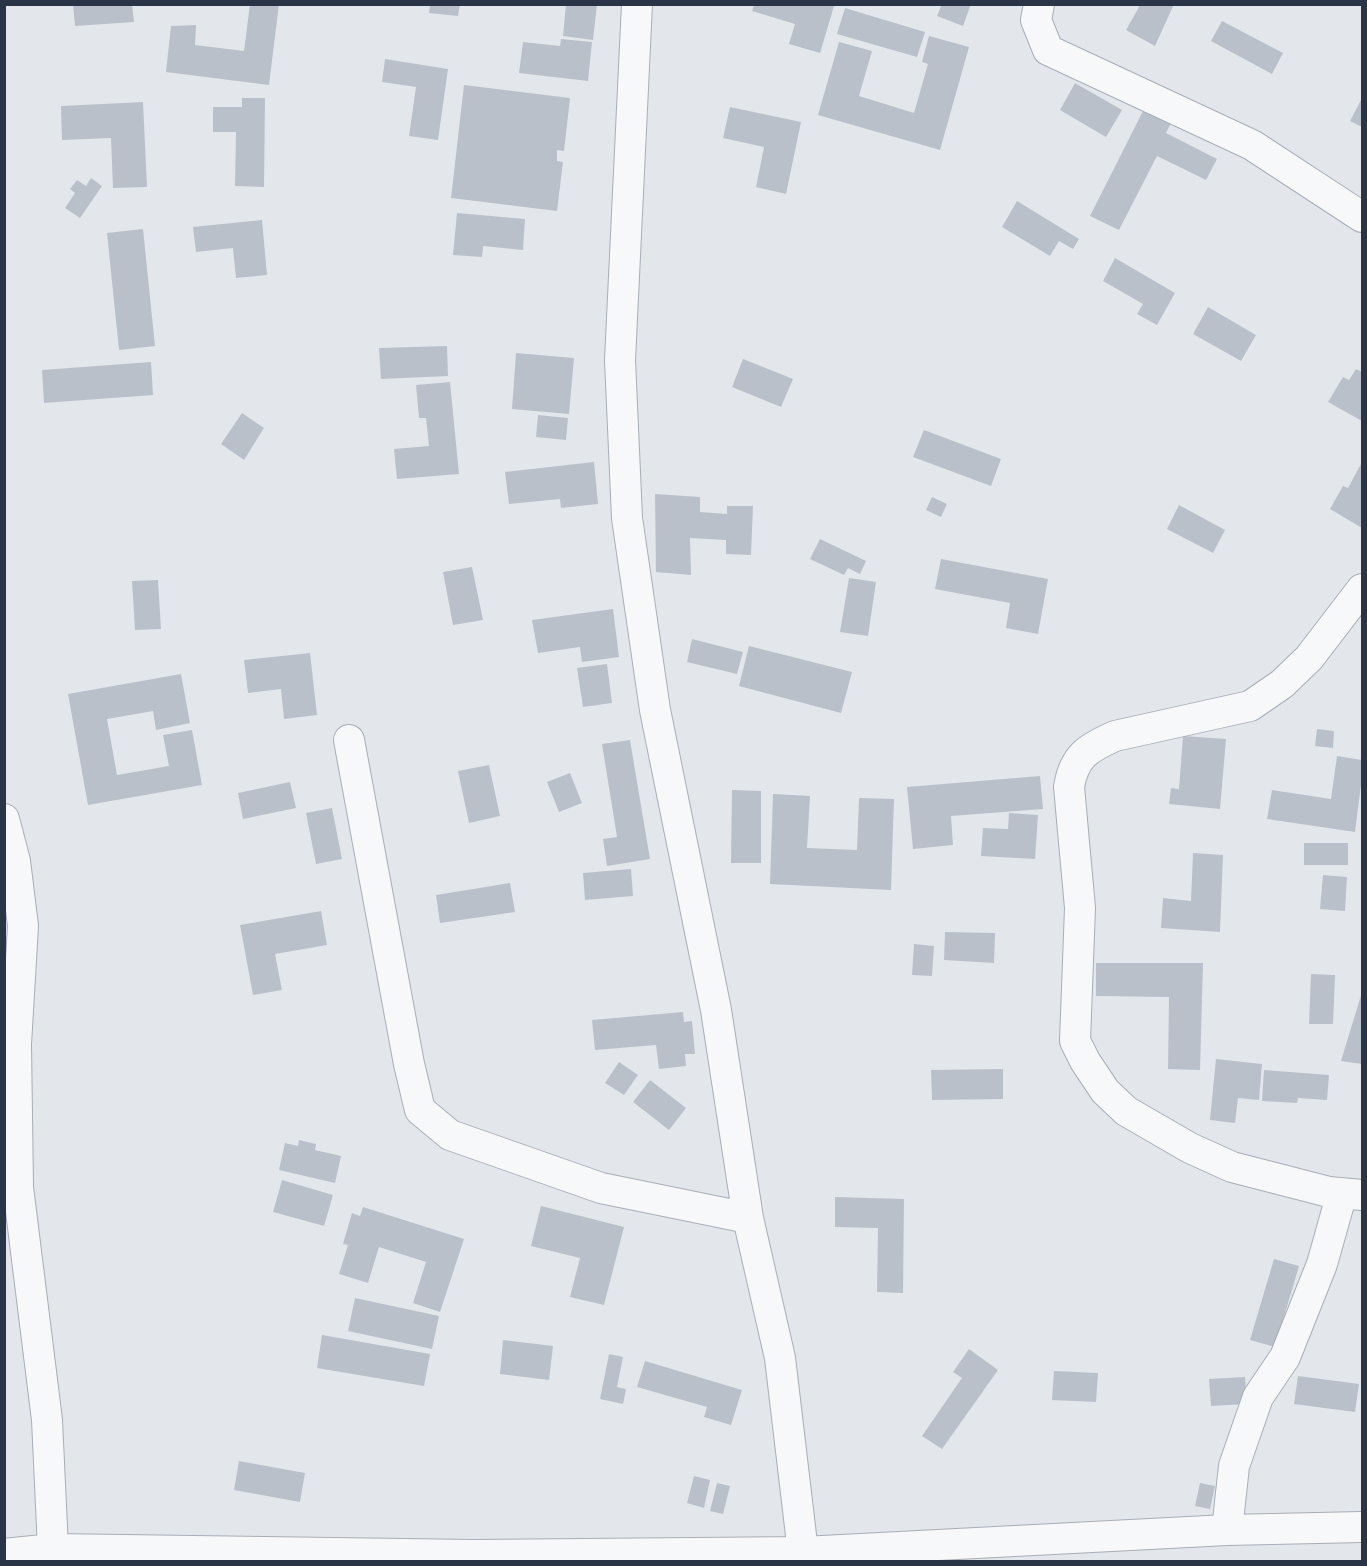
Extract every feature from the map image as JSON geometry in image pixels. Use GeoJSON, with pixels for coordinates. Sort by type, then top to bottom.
{"type":"FeatureCollection","features":[{"type":"Feature","properties":{"kind":"street"},"geometry":{"type":"LineString","coordinates":[[637,4],[620,360],[627,518],[656,710],[716,1010],[748,1218],[780,1358],[803,1552]]}},
{"type":"Feature","properties":{"kind":"street"},"geometry":{"type":"LineString","coordinates":[[1039,4],[1036,20],[1048,50],[1252,145],[1362,217]]}},
{"type":"Feature","properties":{"kind":"street"},"geometry":{"type":"LineString","coordinates":[[1227,1530],[1234,1466],[1258,1397],[1285,1357],[1352,1194],[1329,1192],[1232,1167],[1190,1148],[1126,1111],[1098,1081],[1075,1041],[1080,908],[1069,787],[1071,771],[1081,756],[1096,744],[1115,736],[1250,706],[1282,684],[1315,651],[1362,589]]}},
{"type":"Feature","properties":{"kind":"street"},"geometry":{"type":"LineString","coordinates":[[349,740],[409,1064],[420,1110],[450,1135],[601,1188],[748,1218]]}},
{"type":"Feature","properties":{"kind":"street"},"geometry":{"type":"LineString","coordinates":[[4,819],[15,861],[23,926],[16,1044],[18,1187],[47,1420],[53,1549]]}},
{"type":"Feature","properties":{"kind":"street"},"geometry":{"type":"LineString","coordinates":[[4,1554],[53,1549],[474,1555],[803,1552],[1227,1530],[1362,1527]]}},
{"type":"Feature","properties":{"kind":"building"},"geometry":{"type":"Polygon","coordinates":[[[73,4],[132,4],[134,22],[75,26],[73,4]]]}},
{"type":"Feature","properties":{"kind":"building"},"geometry":{"type":"Polygon","coordinates":[[[250,4],[279,4],[269,85],[166,72],[171,26],[196,25],[195,45],[244,51],[250,4]]]}},
{"type":"Feature","properties":{"kind":"building"},"geometry":{"type":"Polygon","coordinates":[[[430,4],[460,4],[458,16],[429,13],[430,4]]]}},
{"type":"Feature","properties":{"kind":"building"},"geometry":{"type":"Polygon","coordinates":[[[566,4],[597,4],[593,40],[563,36],[566,4]]]}},
{"type":"Feature","properties":{"kind":"building"},"geometry":{"type":"Polygon","coordinates":[[[942,4],[971,4],[963,26],[937,16],[942,4]]]}},
{"type":"Feature","properties":{"kind":"building"},"geometry":{"type":"Polygon","coordinates":[[[1135,4],[1174,4],[1155,46],[1126,30],[1139,7],[1135,4]]]}},
{"type":"Feature","properties":{"kind":"building"},"geometry":{"type":"Polygon","coordinates":[[[754,5],[834,6],[820,53],[789,44],[795,24],[752,11],[754,5]]]}},
{"type":"Feature","properties":{"kind":"building"},"geometry":{"type":"Polygon","coordinates":[[[845,8],[925,32],[917,57],[837,34],[845,8]]]}},
{"type":"Feature","properties":{"kind":"building"},"geometry":{"type":"Polygon","coordinates":[[[1222,21],[1283,53],[1272,74],[1211,41],[1222,21]]]}},
{"type":"Feature","properties":{"kind":"building"},"geometry":{"type":"Polygon","coordinates":[[[929,36],[969,47],[940,150],[818,115],[839,42],[872,51],[859,96],[914,113],[928,64],[922,62],[929,36]]]}},
{"type":"Feature","properties":{"kind":"building"},"geometry":{"type":"Polygon","coordinates":[[[561,39],[592,42],[588,81],[519,73],[523,42],[560,46],[561,39]]]}},
{"type":"Feature","properties":{"kind":"building"},"geometry":{"type":"Polygon","coordinates":[[[385,59],[448,69],[438,140],[409,136],[416,87],[382,82],[385,59]]]}},
{"type":"Feature","properties":{"kind":"building"},"geometry":{"type":"Polygon","coordinates":[[[1075,83],[1122,110],[1106,137],[1060,110],[1075,83]]]}},
{"type":"Feature","properties":{"kind":"building"},"geometry":{"type":"Polygon","coordinates":[[[464,85],[570,98],[564,151],[557,150],[557,161],[563,162],[557,211],[451,198],[464,85]]]}},
{"type":"Feature","properties":{"kind":"building"},"geometry":{"type":"Polygon","coordinates":[[[242,98],[265,98],[264,187],[235,186],[236,132],[213,132],[213,107],[242,107],[242,98]]]}},
{"type":"Feature","properties":{"kind":"building"},"geometry":{"type":"Polygon","coordinates":[[[1362,98],[1362,127],[1350,121],[1362,98]]]}},
{"type":"Feature","properties":{"kind":"building"},"geometry":{"type":"Polygon","coordinates":[[[143,102],[147,187],[113,188],[111,138],[62,140],[61,106],[143,102]]]}},
{"type":"Feature","properties":{"kind":"building"},"geometry":{"type":"Polygon","coordinates":[[[730,107],[801,122],[786,194],[756,187],[764,147],[723,138],[730,107]]]}},
{"type":"Feature","properties":{"kind":"building"},"geometry":{"type":"Polygon","coordinates":[[[1144,109],[1171,123],[1166,133],[1217,159],[1206,180],[1157,156],[1119,230],[1090,216],[1144,109]]]}},
{"type":"Feature","properties":{"kind":"building"},"geometry":{"type":"Polygon","coordinates":[[[91,178],[102,186],[80,218],[65,208],[75,193],[70,189],[77,180],[86,186],[91,178]]]}},
{"type":"Feature","properties":{"kind":"building"},"geometry":{"type":"Polygon","coordinates":[[[1017,201],[1079,239],[1073,249],[1059,241],[1050,256],[1002,227],[1017,201]]]}},
{"type":"Feature","properties":{"kind":"building"},"geometry":{"type":"Polygon","coordinates":[[[457,213],[525,219],[523,250],[483,246],[482,257],[453,255],[457,213]]]}},
{"type":"Feature","properties":{"kind":"building"},"geometry":{"type":"Polygon","coordinates":[[[262,220],[267,275],[236,278],[233,248],[196,252],[193,227],[262,220]]]}},
{"type":"Feature","properties":{"kind":"building"},"geometry":{"type":"Polygon","coordinates":[[[143,229],[155,346],[119,350],[107,233],[143,229]]]}},
{"type":"Feature","properties":{"kind":"building"},"geometry":{"type":"Polygon","coordinates":[[[1115,258],[1175,293],[1157,325],[1137,314],[1143,304],[1103,281],[1115,258]]]}},
{"type":"Feature","properties":{"kind":"building"},"geometry":{"type":"Polygon","coordinates":[[[1208,307],[1256,335],[1241,361],[1193,334],[1208,307]]]}},
{"type":"Feature","properties":{"kind":"building"},"geometry":{"type":"Polygon","coordinates":[[[447,346],[448,376],[381,379],[379,348],[447,346]]]}},
{"type":"Feature","properties":{"kind":"building"},"geometry":{"type":"Polygon","coordinates":[[[516,353],[574,358],[569,414],[512,409],[516,353]]]}},
{"type":"Feature","properties":{"kind":"building"},"geometry":{"type":"Polygon","coordinates":[[[743,359],[793,379],[781,407],[732,387],[743,359]]]}},
{"type":"Feature","properties":{"kind":"building"},"geometry":{"type":"Polygon","coordinates":[[[151,362],[153,395],[44,403],[42,370],[151,362]]]}},
{"type":"Feature","properties":{"kind":"building"},"geometry":{"type":"Polygon","coordinates":[[[1356,369],[1362,372],[1362,421],[1328,402],[1343,377],[1349,380],[1356,369]]]}},
{"type":"Feature","properties":{"kind":"building"},"geometry":{"type":"Polygon","coordinates":[[[450,382],[459,474],[397,479],[394,449],[429,446],[426,418],[419,418],[416,385],[450,382]]]}},
{"type":"Feature","properties":{"kind":"building"},"geometry":{"type":"Polygon","coordinates":[[[242,413],[264,428],[244,460],[221,444],[242,413]]]}},
{"type":"Feature","properties":{"kind":"building"},"geometry":{"type":"Polygon","coordinates":[[[538,415],[568,418],[566,440],[536,437],[538,415]]]}},
{"type":"Feature","properties":{"kind":"building"},"geometry":{"type":"Polygon","coordinates":[[[924,430],[1001,459],[991,486],[913,457],[924,430]]]}},
{"type":"Feature","properties":{"kind":"building"},"geometry":{"type":"Polygon","coordinates":[[[594,462],[598,504],[561,508],[560,499],[509,504],[505,472],[594,462]]]}},
{"type":"Feature","properties":{"kind":"building"},"geometry":{"type":"Polygon","coordinates":[[[1362,462],[1362,528],[1330,509],[1343,486],[1348,488],[1362,462]]]}},
{"type":"Feature","properties":{"kind":"building"},"geometry":{"type":"Polygon","coordinates":[[[655,494],[700,497],[700,512],[727,514],[727,506],[753,506],[751,555],[726,554],[726,540],[690,538],[691,575],[656,572],[655,494]]]}},
{"type":"Feature","properties":{"kind":"building"},"geometry":{"type":"Polygon","coordinates":[[[932,497],[947,504],[941,517],[926,510],[932,497]]]}},
{"type":"Feature","properties":{"kind":"building"},"geometry":{"type":"Polygon","coordinates":[[[1179,505],[1225,530],[1213,553],[1167,529],[1179,505]]]}},
{"type":"Feature","properties":{"kind":"building"},"geometry":{"type":"Polygon","coordinates":[[[820,539],[866,561],[860,574],[848,568],[844,575],[810,559],[820,539]]]}},
{"type":"Feature","properties":{"kind":"building"},"geometry":{"type":"Polygon","coordinates":[[[941,559],[1048,579],[1038,634],[1006,628],[1010,603],[935,589],[941,559]]]}},
{"type":"Feature","properties":{"kind":"building"},"geometry":{"type":"Polygon","coordinates":[[[472,567],[483,620],[453,625],[443,572],[472,567]]]}},
{"type":"Feature","properties":{"kind":"building"},"geometry":{"type":"Polygon","coordinates":[[[849,578],[876,582],[868,636],[840,632],[849,578]]]}},
{"type":"Feature","properties":{"kind":"building"},"geometry":{"type":"Polygon","coordinates":[[[158,580],[161,629],[135,630],[132,581],[158,580]]]}},
{"type":"Feature","properties":{"kind":"building"},"geometry":{"type":"Polygon","coordinates":[[[613,609],[619,657],[582,662],[580,647],[538,653],[532,620],[613,609]]]}},
{"type":"Feature","properties":{"kind":"building"},"geometry":{"type":"Polygon","coordinates":[[[692,639],[743,652],[737,674],[687,662],[692,639]]]}},
{"type":"Feature","properties":{"kind":"building"},"geometry":{"type":"Polygon","coordinates":[[[749,646],[852,672],[841,713],[739,686],[749,646]]]}},
{"type":"Feature","properties":{"kind":"building"},"geometry":{"type":"Polygon","coordinates":[[[310,653],[317,715],[284,719],[281,689],[248,693],[244,660],[310,653]]]}},
{"type":"Feature","properties":{"kind":"building"},"geometry":{"type":"Polygon","coordinates":[[[607,664],[612,703],[583,707],[577,668],[607,664]]]}},
{"type":"Feature","properties":{"kind":"building"},"geometry":{"type":"Polygon","coordinates":[[[181,674],[190,723],[156,730],[153,711],[107,719],[117,775],[169,766],[163,735],[192,730],[202,785],[88,805],[68,694],[181,674]]]}},
{"type":"Feature","properties":{"kind":"building"},"geometry":{"type":"Polygon","coordinates":[[[1317,729],[1334,731],[1333,748],[1315,746],[1317,729]]]}},
{"type":"Feature","properties":{"kind":"building"},"geometry":{"type":"Polygon","coordinates":[[[1183,736],[1226,739],[1220,809],[1169,804],[1171,788],[1179,789],[1183,736]]]}},
{"type":"Feature","properties":{"kind":"building"},"geometry":{"type":"Polygon","coordinates":[[[630,740],[650,859],[607,866],[603,839],[617,837],[602,744],[630,740]]]}},
{"type":"Feature","properties":{"kind":"building"},"geometry":{"type":"Polygon","coordinates":[[[1337,756],[1362,760],[1355,832],[1267,819],[1272,790],[1331,799],[1337,756]]]}},
{"type":"Feature","properties":{"kind":"building"},"geometry":{"type":"Polygon","coordinates":[[[489,765],[500,816],[469,823],[458,771],[489,765]]]}},
{"type":"Feature","properties":{"kind":"building"},"geometry":{"type":"Polygon","coordinates":[[[570,773],[582,803],[559,812],[547,782],[570,773]]]}},
{"type":"Feature","properties":{"kind":"building"},"geometry":{"type":"Polygon","coordinates":[[[1040,776],[1043,809],[951,816],[953,845],[913,849],[907,787],[1040,776]]]}},
{"type":"Feature","properties":{"kind":"building"},"geometry":{"type":"Polygon","coordinates":[[[290,782],[296,808],[243,819],[238,793],[290,782]]]}},
{"type":"Feature","properties":{"kind":"building"},"geometry":{"type":"Polygon","coordinates":[[[732,790],[761,791],[761,863],[731,863],[732,790]]]}},
{"type":"Feature","properties":{"kind":"building"},"geometry":{"type":"Polygon","coordinates":[[[773,794],[810,796],[807,848],[857,850],[859,798],[894,799],[891,890],[770,884],[773,794]]]}},
{"type":"Feature","properties":{"kind":"building"},"geometry":{"type":"Polygon","coordinates":[[[332,808],[342,859],[316,864],[306,813],[332,808]]]}},
{"type":"Feature","properties":{"kind":"building"},"geometry":{"type":"Polygon","coordinates":[[[1009,813],[1038,815],[1035,859],[981,856],[983,828],[1008,829],[1009,813]]]}},
{"type":"Feature","properties":{"kind":"building"},"geometry":{"type":"Polygon","coordinates":[[[1304,843],[1348,843],[1348,865],[1304,865],[1304,843]]]}},
{"type":"Feature","properties":{"kind":"building"},"geometry":{"type":"Polygon","coordinates":[[[1193,853],[1223,855],[1220,932],[1161,928],[1163,898],[1191,901],[1193,853]]]}},
{"type":"Feature","properties":{"kind":"building"},"geometry":{"type":"Polygon","coordinates":[[[631,869],[633,896],[585,900],[583,873],[631,869]]]}},
{"type":"Feature","properties":{"kind":"building"},"geometry":{"type":"Polygon","coordinates":[[[1323,875],[1347,877],[1345,911],[1320,909],[1323,875]]]}},
{"type":"Feature","properties":{"kind":"building"},"geometry":{"type":"Polygon","coordinates":[[[510,883],[515,912],[440,923],[436,895],[510,883]]]}},
{"type":"Feature","properties":{"kind":"building"},"geometry":{"type":"Polygon","coordinates":[[[321,911],[327,945],[275,954],[282,990],[253,995],[240,925],[321,911]]]}},
{"type":"Feature","properties":{"kind":"building"},"geometry":{"type":"Polygon","coordinates":[[[945,932],[995,933],[994,963],[944,960],[945,932]]]}},
{"type":"Feature","properties":{"kind":"building"},"geometry":{"type":"Polygon","coordinates":[[[914,944],[934,946],[932,976],[912,975],[914,944]]]}},
{"type":"Feature","properties":{"kind":"building"},"geometry":{"type":"Polygon","coordinates":[[[1096,963],[1203,963],[1200,1070],[1168,1069],[1169,997],[1096,996],[1096,963]]]}},
{"type":"Feature","properties":{"kind":"building"},"geometry":{"type":"Polygon","coordinates":[[[1311,974],[1335,975],[1333,1024],[1309,1024],[1311,974]]]}},
{"type":"Feature","properties":{"kind":"building"},"geometry":{"type":"Polygon","coordinates":[[[1362,992],[1362,1064],[1341,1061],[1362,992]]]}},
{"type":"Feature","properties":{"kind":"building"},"geometry":{"type":"Polygon","coordinates":[[[683,1012],[684,1022],[692,1021],[695,1054],[685,1054],[686,1066],[659,1069],[656,1045],[595,1050],[592,1020],[683,1012]]]}},
{"type":"Feature","properties":{"kind":"building"},"geometry":{"type":"Polygon","coordinates":[[[1216,1059],[1262,1064],[1259,1100],[1238,1098],[1235,1123],[1210,1120],[1216,1059]]]}},
{"type":"Feature","properties":{"kind":"building"},"geometry":{"type":"Polygon","coordinates":[[[619,1062],[638,1075],[624,1095],[605,1083],[619,1062]]]}},
{"type":"Feature","properties":{"kind":"building"},"geometry":{"type":"Polygon","coordinates":[[[1003,1069],[1003,1099],[932,1100],[931,1070],[1003,1069]]]}},
{"type":"Feature","properties":{"kind":"building"},"geometry":{"type":"Polygon","coordinates":[[[1264,1070],[1329,1075],[1327,1100],[1298,1098],[1297,1103],[1262,1101],[1264,1070]]]}},
{"type":"Feature","properties":{"kind":"building"},"geometry":{"type":"Polygon","coordinates":[[[650,1080],[686,1108],[669,1130],[633,1102],[650,1080]]]}},
{"type":"Feature","properties":{"kind":"building"},"geometry":{"type":"Polygon","coordinates":[[[299,1140],[316,1144],[315,1150],[341,1156],[335,1183],[279,1170],[285,1143],[298,1146],[299,1140]]]}},
{"type":"Feature","properties":{"kind":"building"},"geometry":{"type":"Polygon","coordinates":[[[282,1180],[333,1195],[324,1226],[273,1212],[282,1180]]]}},
{"type":"Feature","properties":{"kind":"building"},"geometry":{"type":"Polygon","coordinates":[[[835,1197],[904,1199],[903,1293],[877,1292],[878,1228],[835,1227],[835,1197]]]}},
{"type":"Feature","properties":{"kind":"building"},"geometry":{"type":"Polygon","coordinates":[[[541,1206],[624,1227],[604,1305],[570,1297],[580,1258],[531,1246],[541,1206]]]}},
{"type":"Feature","properties":{"kind":"building"},"geometry":{"type":"Polygon","coordinates":[[[363,1207],[464,1239],[440,1312],[413,1303],[426,1262],[379,1247],[368,1283],[339,1274],[348,1245],[343,1244],[352,1213],[360,1216],[363,1207]]]}},
{"type":"Feature","properties":{"kind":"building"},"geometry":{"type":"Polygon","coordinates":[[[1274,1259],[1299,1266],[1275,1347],[1250,1340],[1274,1259]]]}},
{"type":"Feature","properties":{"kind":"building"},"geometry":{"type":"Polygon","coordinates":[[[355,1298],[439,1316],[432,1349],[348,1331],[355,1298]]]}},
{"type":"Feature","properties":{"kind":"building"},"geometry":{"type":"Polygon","coordinates":[[[322,1335],[430,1354],[424,1386],[317,1368],[322,1335]]]}},
{"type":"Feature","properties":{"kind":"building"},"geometry":{"type":"Polygon","coordinates":[[[503,1340],[553,1346],[549,1380],[500,1374],[503,1340]]]}},
{"type":"Feature","properties":{"kind":"building"},"geometry":{"type":"Polygon","coordinates":[[[969,1349],[998,1370],[942,1449],[922,1436],[962,1378],[953,1372],[969,1349]]]}},
{"type":"Feature","properties":{"kind":"building"},"geometry":{"type":"Polygon","coordinates":[[[609,1354],[623,1357],[617,1387],[626,1389],[623,1404],[600,1399],[609,1354]]]}},
{"type":"Feature","properties":{"kind":"building"},"geometry":{"type":"Polygon","coordinates":[[[645,1361],[742,1390],[731,1425],[704,1417],[707,1407],[637,1387],[645,1361]]]}},
{"type":"Feature","properties":{"kind":"building"},"geometry":{"type":"Polygon","coordinates":[[[1054,1371],[1098,1373],[1096,1402],[1052,1400],[1054,1371]]]}},
{"type":"Feature","properties":{"kind":"building"},"geometry":{"type":"Polygon","coordinates":[[[1298,1376],[1359,1384],[1355,1412],[1294,1404],[1298,1376]]]}},
{"type":"Feature","properties":{"kind":"building"},"geometry":{"type":"Polygon","coordinates":[[[1245,1377],[1247,1404],[1211,1406],[1209,1379],[1245,1377]]]}},
{"type":"Feature","properties":{"kind":"building"},"geometry":{"type":"Polygon","coordinates":[[[239,1461],[305,1473],[300,1502],[234,1490],[239,1461]]]}},
{"type":"Feature","properties":{"kind":"building"},"geometry":{"type":"Polygon","coordinates":[[[694,1476],[710,1480],[704,1508],[687,1503],[694,1476]]]}},
{"type":"Feature","properties":{"kind":"building"},"geometry":{"type":"Polygon","coordinates":[[[717,1483],[730,1486],[723,1514],[710,1511],[717,1483]]]}},
{"type":"Feature","properties":{"kind":"building"},"geometry":{"type":"Polygon","coordinates":[[[1200,1483],[1215,1486],[1210,1509],[1195,1506],[1200,1483]]]}}]}
